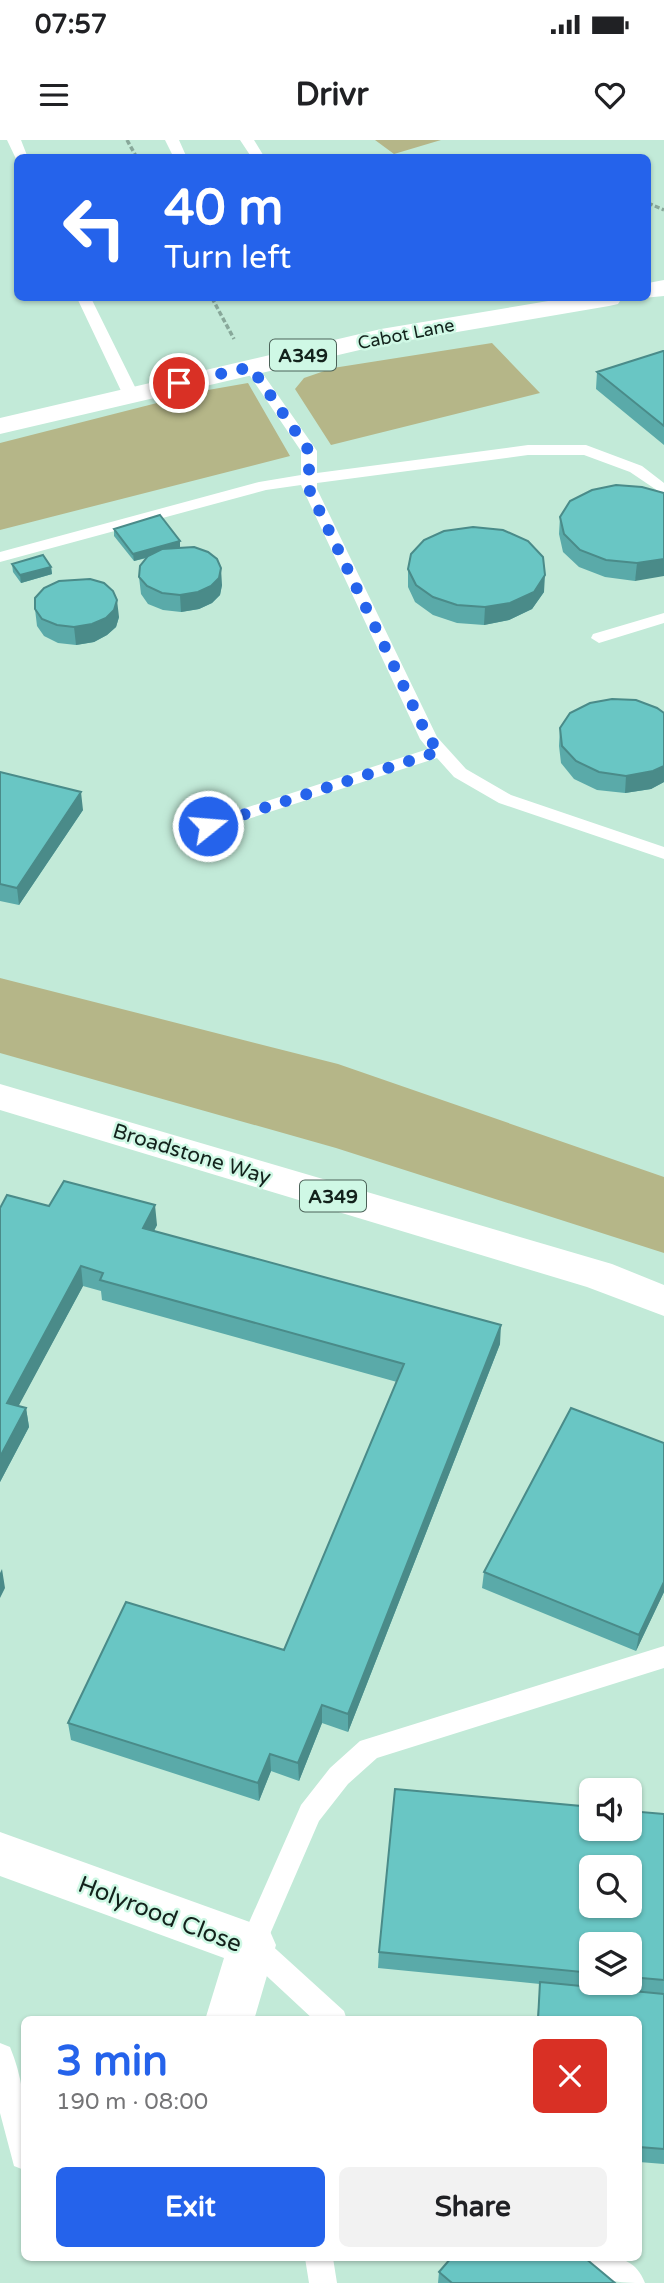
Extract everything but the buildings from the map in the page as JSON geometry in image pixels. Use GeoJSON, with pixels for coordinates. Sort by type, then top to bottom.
{"type":"FeatureCollection","features":[{"type":"Feature","properties":{"kind":"main road","name":"Cabot Lane"},"geometry":{"type":"LineString","coordinates":[[0,426],[131,395],[245,358],[591,301]]}},
{"type":"Feature","properties":{"kind":"main road","name":"Broadstone Way"},"geometry":{"type":"LineString","coordinates":[[0,1097],[598,1275],[664,1301]]}},
{"type":"Feature","properties":{"kind":"main road","name":"Holyrood Close"},"geometry":{"type":"LineString","coordinates":[[0,1854],[252,1945],[230,2016]]}},
{"type":"Feature","properties":{"kind":"lane"},"geometry":{"type":"LineString","coordinates":[[85,301],[111,360],[131,395]]}},
{"type":"Feature","properties":{"kind":"lane"},"geometry":{"type":"LineString","coordinates":[[245,358],[309,451],[309,489],[429,739],[460,773],[505,799],[664,853]]}},
{"type":"Feature","properties":{"kind":"lane"},"geometry":{"type":"LineString","coordinates":[[0,557],[265,485],[528,450],[586,450],[636,469],[664,490]]}},
{"type":"Feature","properties":{"kind":"lane"},"geometry":{"type":"LineString","coordinates":[[599,638],[664,618]]}},
{"type":"Feature","properties":{"kind":"lane"},"geometry":{"type":"LineString","coordinates":[[208,826],[440,751]]}},
{"type":"Feature","properties":{"kind":"lane"},"geometry":{"type":"LineString","coordinates":[[330,2016],[252,1945],[310,1813],[339,1776],[369,1749],[664,1657]]}},
{"type":"Feature","properties":{"kind":"lane"},"geometry":{"type":"LineString","coordinates":[[0,2056],[21,2144]]}},
{"type":"Feature","properties":{"kind":"lane"},"geometry":{"type":"LineString","coordinates":[[319,2261],[323,2283]]}},
{"type":"Feature","properties":{"kind":"lane"},"geometry":{"type":"LineString","coordinates":[[604,2261],[631,2283]]}},
{"type":"Feature","properties":{"kind":"path"},"geometry":{"type":"LineString","coordinates":[[214,301],[245,358]]}},
{"type":"Feature","properties":{"kind":"green space"},"geometry":{"type":"Polygon","coordinates":[[[375,140],[441,140],[394,154],[375,140]]]}},
{"type":"Feature","properties":{"kind":"green space"},"geometry":{"type":"Polygon","coordinates":[[[492,343],[540,393],[331,445],[295,389],[304,378],[333,368],[492,343]]]}},
{"type":"Feature","properties":{"kind":"green space"},"geometry":{"type":"Polygon","coordinates":[[[248,383],[290,456],[0,530],[0,443],[208,390],[248,383]]]}},
{"type":"Feature","properties":{"kind":"green space"},"geometry":{"type":"Polygon","coordinates":[[[0,978],[338,1064],[664,1177],[664,1253],[336,1148],[0,1053],[0,978]]]}},
{"type":"Feature","properties":{"kind":"route"},"geometry":{"type":"LineString","coordinates":[[179,383],[251,367],[309,451],[309,489],[429,739],[440,751],[208,826]]}}]}
